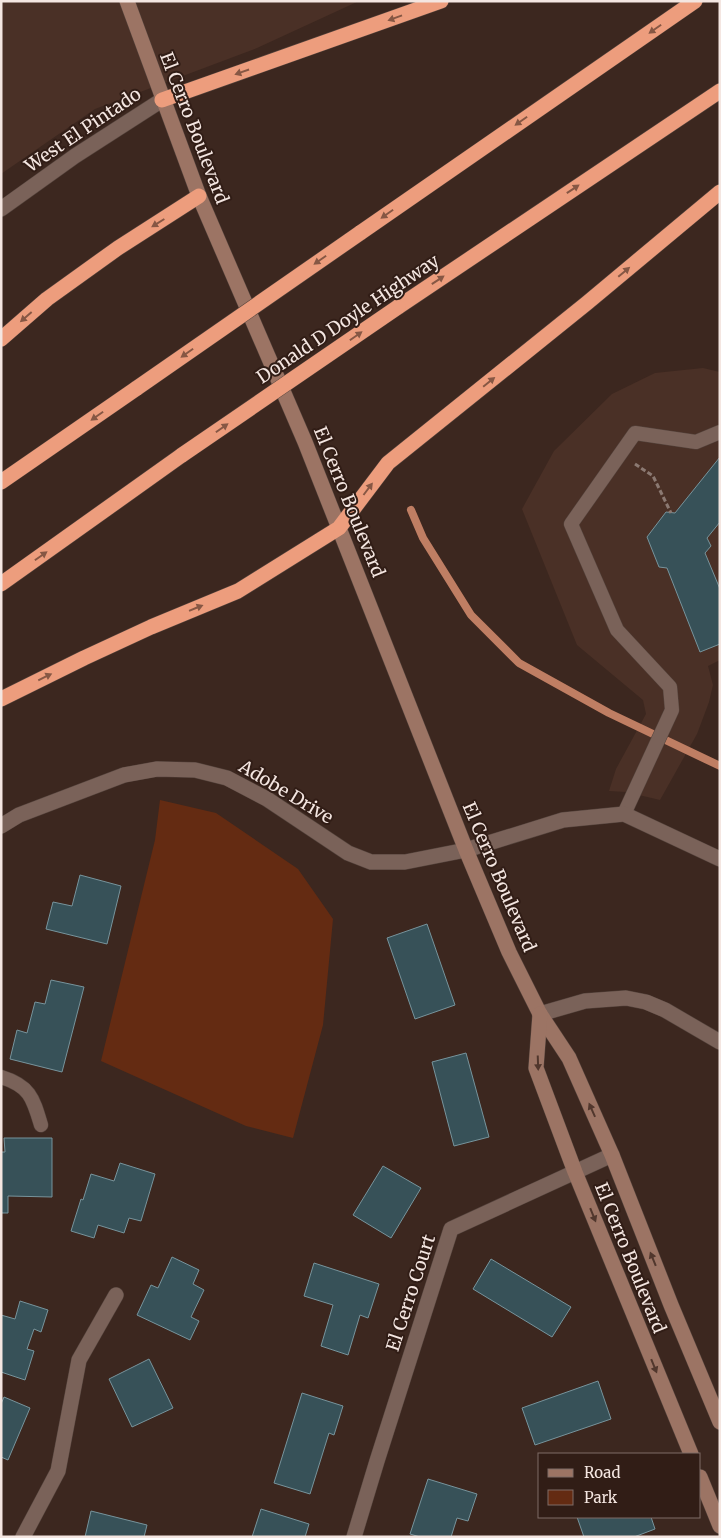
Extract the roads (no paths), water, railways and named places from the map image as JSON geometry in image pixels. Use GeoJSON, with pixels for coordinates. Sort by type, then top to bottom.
{"type":"FeatureCollection","features":[{"type":"Feature","properties":{"kind":"highway"},"geometry":{"type":"LineString","coordinates":[[162,100],[441,1]]}},
{"type":"Feature","properties":{"kind":"highway"},"geometry":{"type":"LineString","coordinates":[[1,482],[695,1]]}},
{"type":"Feature","properties":{"kind":"highway","name":"Donald D Doyle Highway"},"geometry":{"type":"LineString","coordinates":[[1,584],[182,455],[398,307],[720,91]]}},
{"type":"Feature","properties":{"kind":"highway"},"geometry":{"type":"LineString","coordinates":[[1,699],[151,627],[238,591],[339,528],[388,463],[720,192]]}},
{"type":"Feature","properties":{"kind":"highway"},"geometry":{"type":"LineString","coordinates":[[1,339],[47,299],[118,248],[199,196]]}},
{"type":"Feature","properties":{"kind":"street","name":"El Cerro Boulevard"},"geometry":{"type":"LineString","coordinates":[[127,1],[199,196],[305,442],[466,850],[509,952],[540,1014],[569,1058],[612,1155],[720,1422]]}},
{"type":"Feature","properties":{"kind":"street","name":"West El Pintado"},"geometry":{"type":"LineString","coordinates":[[1,209],[75,156],[162,100]]}},
{"type":"Feature","properties":{"kind":"street","name":"Adobe Drive"},"geometry":{"type":"LineString","coordinates":[[1,826],[20,815],[124,775],[157,769],[195,770],[227,778],[267,799],[348,853],[371,862],[405,862],[466,850],[563,820],[624,814]]}},
{"type":"Feature","properties":{"kind":"street"},"geometry":{"type":"LineString","coordinates":[[624,814],[720,860]]}},
{"type":"Feature","properties":{"kind":"street"},"geometry":{"type":"LineString","coordinates":[[540,1014],[584,1001],[626,998],[646,1002],[665,1010],[720,1042]]}},
{"type":"Feature","properties":{"kind":"street","name":"El Cerro Boulevard"},"geometry":{"type":"LineString","coordinates":[[540,1014],[536,1068],[575,1172],[691,1453]]}},
{"type":"Feature","properties":{"kind":"street","name":"El Cerro Court"},"geometry":{"type":"LineString","coordinates":[[354,1537],[452,1229],[612,1155]]}},
{"type":"Feature","properties":{"kind":"street"},"geometry":{"type":"LineString","coordinates":[[23,1537],[58,1471],[79,1360],[116,1295]]}},
{"type":"Feature","properties":{"kind":"street"},"geometry":{"type":"LineString","coordinates":[[701,1479],[720,1526]]}},
{"type":"Feature","properties":{"kind":"lane"},"geometry":{"type":"LineString","coordinates":[[624,814],[672,710],[670,687],[617,630],[571,524],[635,433],[696,442],[720,432]]}},
{"type":"Feature","properties":{"kind":"lane"},"geometry":{"type":"LineString","coordinates":[[1,1077],[16,1082],[26,1091],[34,1103],[41,1125]]}},
{"type":"Feature","properties":{"kind":"waterway"},"geometry":{"type":"LineString","coordinates":[[411,510],[423,538],[471,615],[519,663],[609,713],[720,766]]}}]}
